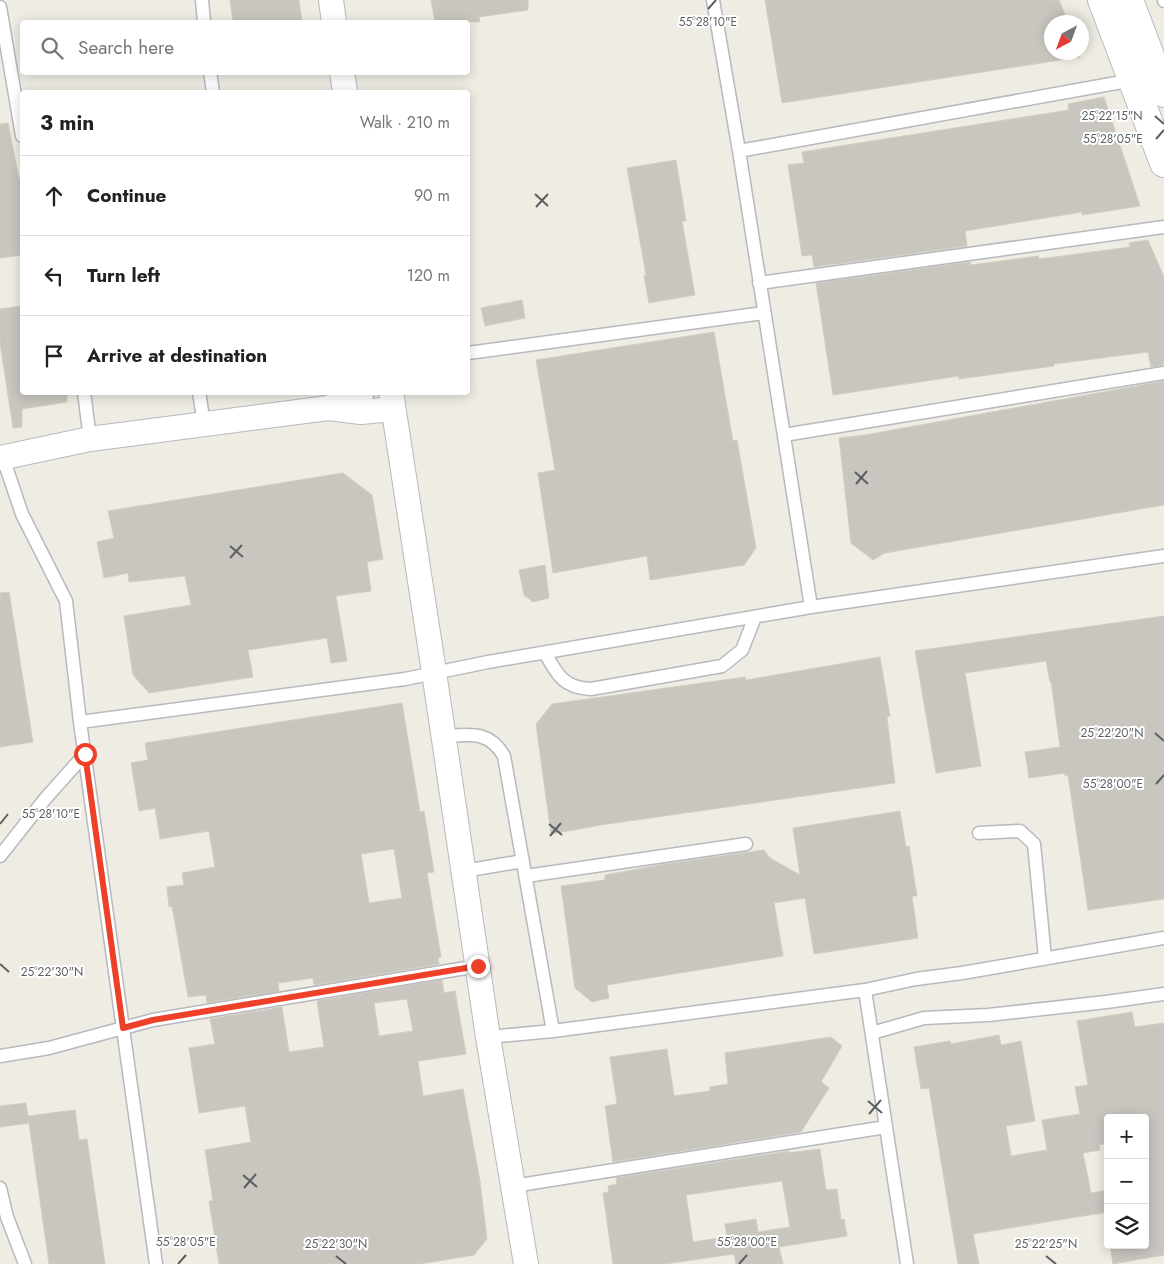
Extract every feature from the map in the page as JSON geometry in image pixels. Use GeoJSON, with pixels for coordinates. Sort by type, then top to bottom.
{"type":"FeatureCollection","features":[{"type":"Feature","properties":{"kind":"main road"},"geometry":{"type":"LineString","coordinates":[[1102,0],[1164,164]]}},
{"type":"Feature","properties":{"kind":"main road"},"geometry":{"type":"LineString","coordinates":[[1129,0],[1164,93]]}},
{"type":"Feature","properties":{"kind":"street"},"geometry":{"type":"LineString","coordinates":[[330,0],[334,20]]}},
{"type":"Feature","properties":{"kind":"street"},"geometry":{"type":"LineString","coordinates":[[342,75],[345,90]]}},
{"type":"Feature","properties":{"kind":"street"},"geometry":{"type":"LineString","coordinates":[[328,408],[356,395]]}},
{"type":"Feature","properties":{"kind":"street"},"geometry":{"type":"LineString","coordinates":[[2,458],[90,439],[328,408],[361,412],[392,401],[488,1037],[526,1264]]}},
{"type":"Feature","properties":{"kind":"lane"},"geometry":{"type":"LineString","coordinates":[[202,0],[204,20]]}},
{"type":"Feature","properties":{"kind":"lane"},"geometry":{"type":"LineString","coordinates":[[714,0],[811,607]]}},
{"type":"Feature","properties":{"kind":"lane"},"geometry":{"type":"LineString","coordinates":[[0,7],[20,124]]}},
{"type":"Feature","properties":{"kind":"lane"},"geometry":{"type":"LineString","coordinates":[[210,75],[213,90]]}},
{"type":"Feature","properties":{"kind":"lane"},"geometry":{"type":"LineString","coordinates":[[739,150],[1133,80]]}},
{"type":"Feature","properties":{"kind":"lane"},"geometry":{"type":"LineString","coordinates":[[759,283],[1164,227]]}},
{"type":"Feature","properties":{"kind":"lane"},"geometry":{"type":"LineString","coordinates":[[470,353],[764,313]]}},
{"type":"Feature","properties":{"kind":"lane"},"geometry":{"type":"LineString","coordinates":[[784,436],[1164,372]]}},
{"type":"Feature","properties":{"kind":"lane"},"geometry":{"type":"LineString","coordinates":[[84,395],[90,439]]}},
{"type":"Feature","properties":{"kind":"lane"},"geometry":{"type":"LineString","coordinates":[[199,395],[204,424]]}},
{"type":"Feature","properties":{"kind":"lane"},"geometry":{"type":"LineString","coordinates":[[2,458],[22,514],[66,601],[80,722],[156,1264]]}},
{"type":"Feature","properties":{"kind":"lane"},"geometry":{"type":"LineString","coordinates":[[80,722],[405,679],[434,672],[811,607],[1164,556]]}},
{"type":"Feature","properties":{"kind":"lane"},"geometry":{"type":"LineString","coordinates":[[545,653],[556,674],[565,683],[591,689],[722,666],[742,650],[755,617]]}},
{"type":"Feature","properties":{"kind":"lane"},"geometry":{"type":"LineString","coordinates":[[444,736],[483,736],[499,747],[504,756],[553,1031]]}},
{"type":"Feature","properties":{"kind":"lane"},"geometry":{"type":"LineString","coordinates":[[0,856],[45,799],[85,754]]}},
{"type":"Feature","properties":{"kind":"lane"},"geometry":{"type":"LineString","coordinates":[[979,833],[1020,830],[1034,844],[1044,958]]}},
{"type":"Feature","properties":{"kind":"lane"},"geometry":{"type":"LineString","coordinates":[[526,876],[746,844]]}},
{"type":"Feature","properties":{"kind":"lane"},"geometry":{"type":"LineString","coordinates":[[464,871],[523,861]]}},
{"type":"Feature","properties":{"kind":"lane"},"geometry":{"type":"LineString","coordinates":[[488,1037],[553,1031],[865,990],[916,979],[1164,938]]}},
{"type":"Feature","properties":{"kind":"lane"},"geometry":{"type":"LineString","coordinates":[[0,1056],[49,1048],[153,1020],[478,966]]}},
{"type":"Feature","properties":{"kind":"lane"},"geometry":{"type":"LineString","coordinates":[[865,990],[907,1264]]}},
{"type":"Feature","properties":{"kind":"lane"},"geometry":{"type":"LineString","coordinates":[[872,1033],[924,1018],[988,1015],[1164,994]]}},
{"type":"Feature","properties":{"kind":"lane"},"geometry":{"type":"LineString","coordinates":[[513,1186],[886,1128]]}},
{"type":"Feature","properties":{"kind":"lane"},"geometry":{"type":"LineString","coordinates":[[0,1188],[11,1230],[25,1264]]}},
{"type":"Feature","properties":{"kind":"building"},"geometry":{"type":"Polygon","coordinates":[[[230,0],[299,0],[302,20],[233,20],[230,0]]]}},
{"type":"Feature","properties":{"kind":"building"},"geometry":{"type":"Polygon","coordinates":[[[431,0],[528,0],[528,10],[479,17],[480,22],[470,22],[470,20],[435,20],[431,0]]]}},
{"type":"Feature","properties":{"kind":"building"},"geometry":{"type":"Polygon","coordinates":[[[765,0],[1059,0],[1065,15],[1044,15],[1044,60],[1061,60],[782,103],[765,0]]]}},
{"type":"Feature","properties":{"kind":"building"},"geometry":{"type":"Polygon","coordinates":[[[1104,97],[1140,206],[1082,215],[1082,212],[965,231],[967,246],[814,267],[812,255],[802,256],[788,165],[804,163],[802,152],[1069,110],[1068,104],[1104,97]]]}},
{"type":"Feature","properties":{"kind":"building"},"geometry":{"type":"Polygon","coordinates":[[[8,123],[20,179],[20,255],[0,258],[0,124],[8,123]]]}},
{"type":"Feature","properties":{"kind":"building"},"geometry":{"type":"Polygon","coordinates":[[[676,160],[686,221],[682,221],[695,295],[649,303],[644,276],[646,275],[627,168],[676,160]]]}},
{"type":"Feature","properties":{"kind":"building"},"geometry":{"type":"Polygon","coordinates":[[[1148,240],[1164,277],[1164,365],[1151,367],[1148,352],[959,379],[959,376],[833,395],[816,283],[970,262],[971,265],[1038,256],[1039,259],[1130,247],[1129,243],[1148,240]]]}},
{"type":"Feature","properties":{"kind":"building"},"geometry":{"type":"Polygon","coordinates":[[[522,300],[525,318],[485,326],[481,308],[522,300]]]}},
{"type":"Feature","properties":{"kind":"building"},"geometry":{"type":"Polygon","coordinates":[[[20,306],[20,395],[67,395],[67,402],[22,409],[22,427],[13,428],[0,343],[0,309],[20,306]]]}},
{"type":"Feature","properties":{"kind":"building"},"geometry":{"type":"Polygon","coordinates":[[[714,332],[733,441],[737,440],[756,548],[744,565],[650,580],[647,556],[553,573],[538,473],[555,470],[536,360],[714,332]]]}},
{"type":"Feature","properties":{"kind":"building"},"geometry":{"type":"Polygon","coordinates":[[[1164,381],[1164,505],[885,553],[873,560],[851,543],[839,438],[865,435],[1164,381]]]}},
{"type":"Feature","properties":{"kind":"building"},"geometry":{"type":"Polygon","coordinates":[[[343,473],[372,495],[383,559],[367,562],[371,591],[336,596],[347,661],[331,663],[327,638],[248,650],[253,677],[149,693],[133,675],[124,616],[191,605],[185,576],[129,582],[128,573],[104,578],[97,542],[114,538],[108,511],[343,473]]]}},
{"type":"Feature","properties":{"kind":"building"},"geometry":{"type":"Polygon","coordinates":[[[545,565],[549,598],[533,602],[524,595],[519,570],[545,565]]]}},
{"type":"Feature","properties":{"kind":"building"},"geometry":{"type":"Polygon","coordinates":[[[9,592],[33,742],[0,747],[0,593],[9,592]]]}},
{"type":"Feature","properties":{"kind":"building"},"geometry":{"type":"Polygon","coordinates":[[[1164,616],[1164,899],[1088,910],[1068,775],[1065,776],[1065,773],[1029,778],[1025,752],[1060,747],[1051,681],[1046,661],[965,673],[981,766],[936,773],[915,651],[1164,616]]]}},
{"type":"Feature","properties":{"kind":"building"},"geometry":{"type":"Polygon","coordinates":[[[880,657],[890,716],[887,717],[895,783],[601,825],[551,834],[536,724],[552,704],[745,677],[746,680],[880,657]]]}},
{"type":"Feature","properties":{"kind":"building"},"geometry":{"type":"Polygon","coordinates":[[[402,703],[420,812],[424,811],[434,872],[427,873],[441,957],[438,958],[439,964],[314,985],[313,978],[278,983],[279,991],[207,1003],[206,995],[188,997],[172,906],[169,907],[167,887],[184,885],[182,873],[215,867],[209,831],[160,839],[155,808],[139,811],[131,763],[148,760],[145,743],[402,703]],[[394,849],[361,854],[369,903],[402,898],[394,849]]]}},
{"type":"Feature","properties":{"kind":"building"},"geometry":{"type":"Polygon","coordinates":[[[900,811],[906,847],[909,846],[917,896],[912,896],[918,938],[814,954],[805,898],[774,903],[783,956],[607,985],[609,998],[592,1002],[575,988],[561,886],[605,880],[605,875],[665,864],[764,850],[770,858],[800,875],[793,828],[900,811]]]}},
{"type":"Feature","properties":{"kind":"building"},"geometry":{"type":"Polygon","coordinates":[[[442,980],[444,993],[455,991],[466,1054],[418,1061],[423,1096],[463,1089],[480,1181],[487,1239],[474,1255],[420,1264],[219,1264],[209,1201],[213,1201],[205,1150],[251,1142],[245,1106],[199,1113],[189,1048],[215,1044],[210,1019],[282,1007],[289,1052],[324,1047],[317,1001],[442,980]],[[407,999],[374,1003],[379,1036],[413,1031],[407,999]]]}},
{"type":"Feature","properties":{"kind":"building"},"geometry":{"type":"Polygon","coordinates":[[[1132,1012],[1135,1027],[1164,1023],[1164,1255],[1113,1264],[1111,1249],[1149,1249],[1149,1114],[1104,1114],[1104,1144],[1099,1145],[1100,1150],[1083,1153],[1091,1193],[1104,1191],[1104,1213],[973,1234],[979,1264],[958,1264],[929,1088],[921,1089],[914,1047],[950,1041],[951,1044],[999,1035],[1001,1045],[1021,1041],[1035,1121],[1006,1126],[1011,1156],[1047,1150],[1042,1120],[1080,1114],[1075,1087],[1088,1085],[1077,1021],[1132,1012]]]}},
{"type":"Feature","properties":{"kind":"building"},"geometry":{"type":"Polygon","coordinates":[[[831,1037],[842,1046],[821,1082],[829,1088],[801,1132],[613,1162],[605,1106],[617,1104],[610,1057],[667,1049],[674,1096],[710,1091],[710,1087],[728,1084],[725,1053],[831,1037]]]}},
{"type":"Feature","properties":{"kind":"building"},"geometry":{"type":"Polygon","coordinates":[[[26,1103],[28,1116],[75,1110],[79,1140],[87,1139],[105,1264],[49,1264],[29,1123],[0,1127],[0,1106],[26,1103]]]}},
{"type":"Feature","properties":{"kind":"building"},"geometry":{"type":"Polygon","coordinates":[[[820,1149],[826,1190],[837,1189],[841,1220],[844,1219],[847,1236],[779,1247],[783,1264],[736,1264],[734,1254],[665,1264],[613,1264],[603,1193],[609,1192],[608,1186],[617,1184],[616,1178],[789,1151],[788,1153],[820,1149]],[[782,1181],[686,1195],[693,1242],[727,1237],[725,1224],[756,1219],[758,1232],[790,1227],[782,1181]]]}},
{"type":"Feature","properties":{"kind":"route"},"geometry":{"type":"LineString","coordinates":[[85,754],[123,1028],[153,1020],[478,966]]}}]}
